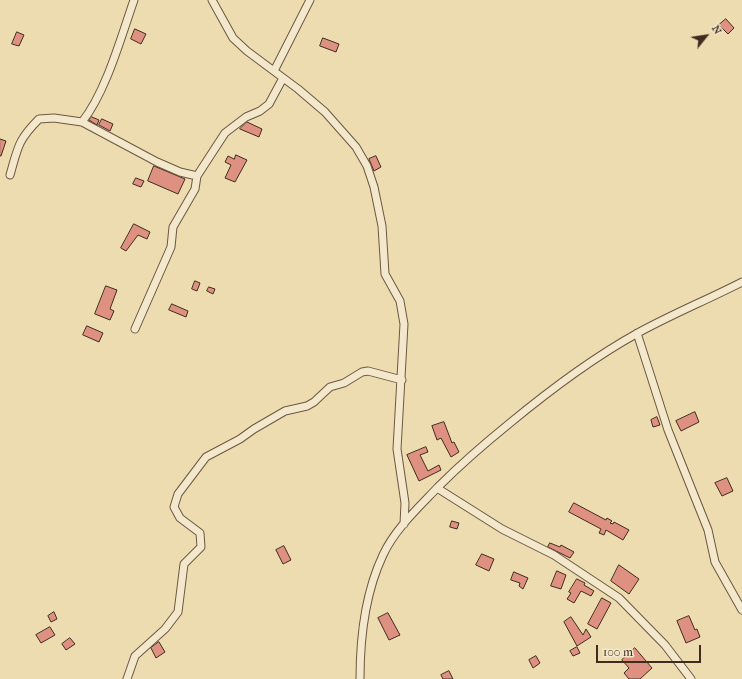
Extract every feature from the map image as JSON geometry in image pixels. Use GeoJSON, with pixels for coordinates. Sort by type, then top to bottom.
{"type":"FeatureCollection","features":[{"type":"Feature","properties":{"kind":"street"},"geometry":{"type":"LineString","coordinates":[[82,122],[91,111],[110,68],[134,0]]}},
{"type":"Feature","properties":{"kind":"street"},"geometry":{"type":"LineString","coordinates":[[212,0],[233,38],[247,51],[325,112],[340,127],[356,147],[366,166],[374,187],[382,226],[385,274],[400,301],[403,311],[402,380],[397,449],[405,503],[404,524]]}},
{"type":"Feature","properties":{"kind":"street"},"geometry":{"type":"LineString","coordinates":[[274,71],[310,0]]}},
{"type":"Feature","properties":{"kind":"street"},"geometry":{"type":"LineString","coordinates":[[135,329],[170,247],[173,228],[195,189],[198,176],[225,133],[246,117],[260,111],[269,104],[283,78]]}},
{"type":"Feature","properties":{"kind":"street"},"geometry":{"type":"LineString","coordinates":[[10,175],[19,143],[27,130],[39,119],[54,118],[82,122],[157,162],[180,172],[198,176]]}},
{"type":"Feature","properties":{"kind":"street"},"geometry":{"type":"LineString","coordinates":[[360,679],[364,624],[373,577],[384,553],[404,524],[437,488],[480,446],[542,396],[598,356],[637,333],[742,282]]}},
{"type":"Feature","properties":{"kind":"street"},"geometry":{"type":"LineString","coordinates":[[637,333],[668,430],[708,530],[715,562],[742,610]]}},
{"type":"Feature","properties":{"kind":"street"},"geometry":{"type":"LineString","coordinates":[[127,679],[135,656],[165,629],[178,612],[184,564],[201,547],[200,533],[180,518],[174,506],[178,494],[201,461],[213,452],[240,440],[254,429],[285,411],[311,404],[330,387],[344,383],[362,372],[368,371],[402,380]]}},
{"type":"Feature","properties":{"kind":"street"},"geometry":{"type":"LineString","coordinates":[[437,488],[502,529],[554,555],[619,598],[666,645],[691,679]]}},
{"type":"Feature","properties":{"kind":"street"},"geometry":{"type":"LineString","coordinates":[[405,503],[416,510]]}},
{"type":"Feature","properties":{"kind":"building"},"geometry":{"type":"Polygon","coordinates":[[[726,19],[734,28],[728,34],[719,25],[726,19]]]}},
{"type":"Feature","properties":{"kind":"building"},"geometry":{"type":"Polygon","coordinates":[[[135,29],[146,34],[141,44],[131,39],[135,29]]]}},
{"type":"Feature","properties":{"kind":"building"},"geometry":{"type":"Polygon","coordinates":[[[17,32],[24,35],[19,46],[12,44],[17,32]]]}},
{"type":"Feature","properties":{"kind":"building"},"geometry":{"type":"Polygon","coordinates":[[[323,38],[339,44],[336,52],[320,46],[323,38]]]}},
{"type":"Feature","properties":{"kind":"building"},"geometry":{"type":"Polygon","coordinates":[[[92,117],[99,120],[97,125],[89,120],[92,117]]]}},
{"type":"Feature","properties":{"kind":"building"},"geometry":{"type":"Polygon","coordinates":[[[102,119],[113,124],[110,131],[99,125],[102,119]]]}},
{"type":"Feature","properties":{"kind":"building"},"geometry":{"type":"Polygon","coordinates":[[[247,122],[262,129],[259,137],[240,129],[247,122]]]}},
{"type":"Feature","properties":{"kind":"building"},"geometry":{"type":"Polygon","coordinates":[[[0,139],[6,141],[1,156],[0,156],[0,139]]]}},
{"type":"Feature","properties":{"kind":"building"},"geometry":{"type":"Polygon","coordinates":[[[236,155],[247,160],[235,182],[225,178],[231,165],[225,162],[228,156],[234,159],[236,155]]]}},
{"type":"Feature","properties":{"kind":"building"},"geometry":{"type":"Polygon","coordinates":[[[376,156],[381,167],[374,171],[369,159],[376,156]]]}},
{"type":"Feature","properties":{"kind":"building"},"geometry":{"type":"Polygon","coordinates":[[[154,166],[185,179],[178,194],[148,181],[154,166]]]}},
{"type":"Feature","properties":{"kind":"building"},"geometry":{"type":"Polygon","coordinates":[[[136,178],[144,181],[141,187],[133,184],[136,178]]]}},
{"type":"Feature","properties":{"kind":"building"},"geometry":{"type":"Polygon","coordinates":[[[134,224],[150,232],[147,239],[138,235],[126,251],[121,248],[134,224]]]}},
{"type":"Feature","properties":{"kind":"building"},"geometry":{"type":"Polygon","coordinates":[[[195,281],[200,283],[197,291],[192,289],[195,281]]]}},
{"type":"Feature","properties":{"kind":"building"},"geometry":{"type":"Polygon","coordinates":[[[106,286],[117,290],[110,309],[114,311],[110,320],[95,314],[106,286]]]}},
{"type":"Feature","properties":{"kind":"building"},"geometry":{"type":"Polygon","coordinates":[[[209,287],[215,289],[213,294],[207,291],[209,287]]]}},
{"type":"Feature","properties":{"kind":"building"},"geometry":{"type":"Polygon","coordinates":[[[172,304],[188,311],[186,317],[169,310],[172,304]]]}},
{"type":"Feature","properties":{"kind":"building"},"geometry":{"type":"Polygon","coordinates":[[[87,326],[103,333],[99,342],[83,335],[87,326]]]}},
{"type":"Feature","properties":{"kind":"building"},"geometry":{"type":"Polygon","coordinates":[[[695,412],[699,422],[681,431],[676,421],[695,412]]]}},
{"type":"Feature","properties":{"kind":"building"},"geometry":{"type":"Polygon","coordinates":[[[657,417],[660,425],[653,427],[651,420],[657,417]]]}},
{"type":"Feature","properties":{"kind":"building"},"geometry":{"type":"Polygon","coordinates":[[[444,422],[452,443],[454,442],[459,452],[451,457],[441,438],[437,440],[432,426],[444,422]]]}},
{"type":"Feature","properties":{"kind":"building"},"geometry":{"type":"Polygon","coordinates":[[[426,447],[428,452],[420,455],[428,471],[439,465],[441,470],[419,481],[407,455],[426,447]]]}},
{"type":"Feature","properties":{"kind":"building"},"geometry":{"type":"Polygon","coordinates":[[[727,478],[733,491],[722,496],[715,483],[727,478]]]}},
{"type":"Feature","properties":{"kind":"building"},"geometry":{"type":"Polygon","coordinates":[[[574,503],[606,520],[607,518],[612,521],[610,523],[613,524],[614,522],[629,530],[623,540],[606,530],[604,535],[599,533],[601,529],[569,512],[574,503]]]}},
{"type":"Feature","properties":{"kind":"building"},"geometry":{"type":"Polygon","coordinates":[[[452,521],[459,523],[457,529],[450,527],[452,521]]]}},
{"type":"Feature","properties":{"kind":"building"},"geometry":{"type":"Polygon","coordinates":[[[550,543],[560,547],[561,545],[574,552],[570,558],[548,547],[550,543]]]}},
{"type":"Feature","properties":{"kind":"building"},"geometry":{"type":"Polygon","coordinates":[[[284,546],[291,560],[283,564],[276,550],[284,546]]]}},
{"type":"Feature","properties":{"kind":"building"},"geometry":{"type":"Polygon","coordinates":[[[482,554],[494,559],[489,571],[476,565],[482,554]]]}},
{"type":"Feature","properties":{"kind":"building"},"geometry":{"type":"Polygon","coordinates":[[[619,565],[639,579],[629,594],[611,581],[619,565]]]}},
{"type":"Feature","properties":{"kind":"building"},"geometry":{"type":"Polygon","coordinates":[[[557,571],[566,575],[561,589],[551,586],[557,571]]]}},
{"type":"Feature","properties":{"kind":"building"},"geometry":{"type":"Polygon","coordinates":[[[514,572],[528,578],[523,589],[519,586],[520,583],[511,580],[514,572]]]}},
{"type":"Feature","properties":{"kind":"building"},"geometry":{"type":"Polygon","coordinates":[[[577,579],[585,583],[584,585],[594,591],[591,596],[581,591],[574,603],[567,599],[571,593],[569,592],[577,579]]]}},
{"type":"Feature","properties":{"kind":"building"},"geometry":{"type":"Polygon","coordinates":[[[602,598],[611,603],[597,629],[588,624],[602,598]]]}},
{"type":"Feature","properties":{"kind":"building"},"geometry":{"type":"Polygon","coordinates":[[[54,612],[57,619],[51,622],[48,616],[54,612]]]}},
{"type":"Feature","properties":{"kind":"building"},"geometry":{"type":"Polygon","coordinates":[[[388,613],[400,635],[389,640],[378,618],[388,613]]]}},
{"type":"Feature","properties":{"kind":"building"},"geometry":{"type":"Polygon","coordinates":[[[689,616],[700,637],[686,643],[677,621],[689,616]]]}},
{"type":"Feature","properties":{"kind":"building"},"geometry":{"type":"Polygon","coordinates":[[[571,617],[583,635],[586,629],[591,637],[577,646],[564,622],[571,617]]]}},
{"type":"Feature","properties":{"kind":"building"},"geometry":{"type":"Polygon","coordinates":[[[50,627],[55,635],[41,643],[36,635],[50,627]]]}},
{"type":"Feature","properties":{"kind":"building"},"geometry":{"type":"Polygon","coordinates":[[[70,638],[75,644],[66,650],[62,644],[70,638]]]}},
{"type":"Feature","properties":{"kind":"building"},"geometry":{"type":"Polygon","coordinates":[[[159,642],[165,652],[156,658],[151,648],[159,642]]]}},
{"type":"Feature","properties":{"kind":"building"},"geometry":{"type":"Polygon","coordinates":[[[577,647],[580,653],[573,656],[570,651],[577,647]]]}},
{"type":"Feature","properties":{"kind":"building"},"geometry":{"type":"Polygon","coordinates":[[[635,648],[652,668],[640,679],[629,679],[624,673],[629,668],[622,660],[635,648]]]}},
{"type":"Feature","properties":{"kind":"building"},"geometry":{"type":"Polygon","coordinates":[[[536,656],[540,663],[533,668],[529,660],[536,656]]]}},
{"type":"Feature","properties":{"kind":"building"},"geometry":{"type":"Polygon","coordinates":[[[449,671],[453,679],[443,679],[441,675],[449,671]]]}}]}
